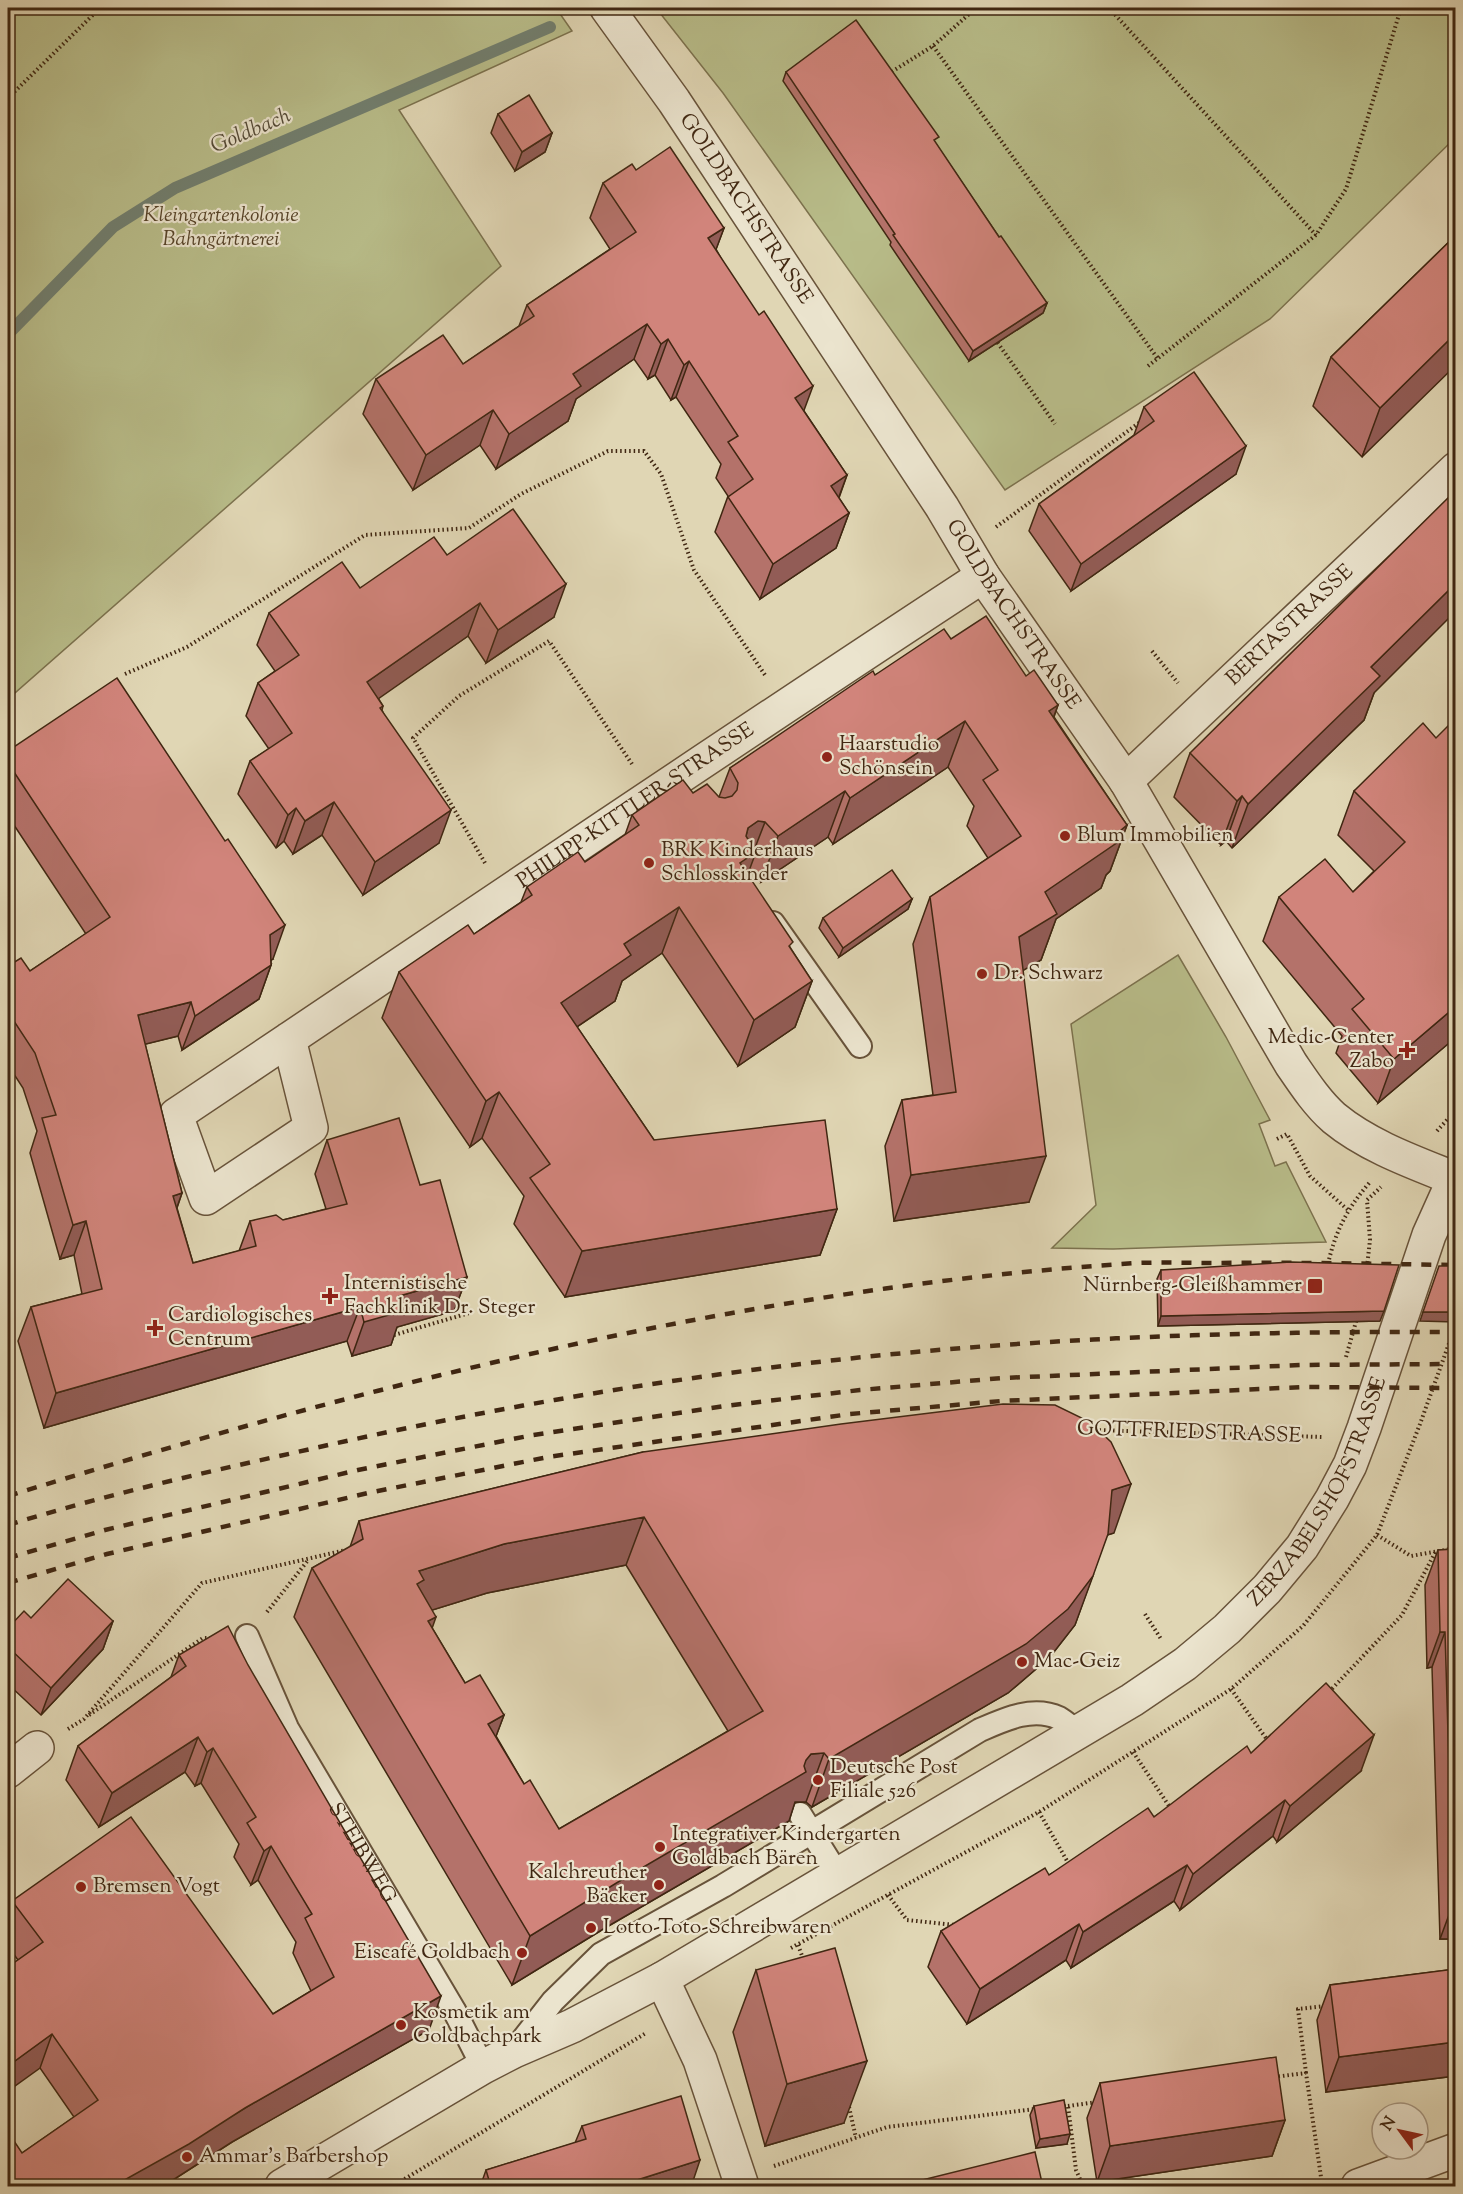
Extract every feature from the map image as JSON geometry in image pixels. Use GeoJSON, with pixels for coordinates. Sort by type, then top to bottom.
{"type":"FeatureCollection","features":[{"type":"Feature","properties":{"kind":"street","name":"GOLDBACHSTRASSE"},"geometry":{"type":"LineString","coordinates":[[610,13],[674,101],[936,497],[983,576],[1126,782],[1291,1064],[1311,1093],[1335,1118],[1362,1136],[1395,1154],[1454,1177]]}},
{"type":"Feature","properties":{"kind":"street","name":"BERTASTRASSE"},"geometry":{"type":"LineString","coordinates":[[1126,782],[1455,469]]}},
{"type":"Feature","properties":{"kind":"street","name":"PHILIPP-KITTLER-STRASSE"},"geometry":{"type":"LineString","coordinates":[[289,1039],[311,1128],[206,1198],[176,1115],[503,895],[671,792],[786,705],[983,576]]}},
{"type":"Feature","properties":{"kind":"street","name":"ZERZABELSHOFSTRASSE"},"geometry":{"type":"LineString","coordinates":[[282,2187],[483,2067],[572,2026],[662,1979],[1079,1733],[1185,1664],[1227,1629],[1267,1589],[1302,1546],[1350,1465],[1428,1235],[1454,1177]]}},
{"type":"Feature","properties":{"kind":"street"},"geometry":{"type":"LineString","coordinates":[[8,1771],[37,1748]]}},
{"type":"Feature","properties":{"kind":"street"},"geometry":{"type":"LineString","coordinates":[[662,1979],[700,2060],[740,2182]]}},
{"type":"Feature","properties":{"kind":"street"},"geometry":{"type":"LineString","coordinates":[[1358,2187],[1455,2150]]}},
{"type":"Feature","properties":{"kind":"lane"},"geometry":{"type":"LineString","coordinates":[[764,909],[860,1046]]}},
{"type":"Feature","properties":{"kind":"lane","name":"STEIBWEG"},"geometry":{"type":"LineString","coordinates":[[247,1636],[286,1728],[454,2010],[483,2067]]}},
{"type":"Feature","properties":{"kind":"lane","name":"ZERZABELSHOFSTRASSE"},"geometry":{"type":"LineString","coordinates":[[514,2051],[553,2001],[601,1954],[723,1886],[806,1823],[980,1730],[1011,1716],[1036,1713],[1059,1718],[1079,1733]]}},
{"type":"Feature","properties":{"kind":"lane"},"geometry":{"type":"LineString","coordinates":[[806,1823],[838,1875]]}},
{"type":"Feature","properties":{"kind":"path"},"geometry":{"type":"LineString","coordinates":[[8,98],[100,8]]}},
{"type":"Feature","properties":{"kind":"path"},"geometry":{"type":"LineString","coordinates":[[885,76],[933,46],[976,8]]}},
{"type":"Feature","properties":{"kind":"path"},"geometry":{"type":"LineString","coordinates":[[1110,8],[1316,235]]}},
{"type":"Feature","properties":{"kind":"path"},"geometry":{"type":"LineString","coordinates":[[1148,366],[1316,235],[1346,189],[1401,8]]}},
{"type":"Feature","properties":{"kind":"path"},"geometry":{"type":"LineString","coordinates":[[933,46],[1158,360]]}},
{"type":"Feature","properties":{"kind":"path"},"geometry":{"type":"LineString","coordinates":[[989,330],[1055,424]]}},
{"type":"Feature","properties":{"kind":"path"},"geometry":{"type":"LineString","coordinates":[[966,549],[1149,415]]}},
{"type":"Feature","properties":{"kind":"path"},"geometry":{"type":"LineString","coordinates":[[125,674],[187,647],[365,535],[469,528],[521,494],[608,451],[644,451],[661,474],[694,570],[786,705]]}},
{"type":"Feature","properties":{"kind":"path"},"geometry":{"type":"LineString","coordinates":[[503,895],[413,738],[459,696],[549,641],[671,792]]}},
{"type":"Feature","properties":{"kind":"path"},"geometry":{"type":"LineString","coordinates":[[1277,1139],[1287,1134],[1310,1176],[1348,1210]]}},
{"type":"Feature","properties":{"kind":"path"},"geometry":{"type":"LineString","coordinates":[[1327,1269],[1334,1240],[1348,1210],[1374,1176]]}},
{"type":"Feature","properties":{"kind":"path"},"geometry":{"type":"LineString","coordinates":[[1360,1194],[1367,1200]]}},
{"type":"Feature","properties":{"kind":"path"},"geometry":{"type":"LineString","coordinates":[[1366,1275],[1370,1240]]}},
{"type":"Feature","properties":{"kind":"path"},"geometry":{"type":"LineString","coordinates":[[1345,1361],[1359,1308]]}},
{"type":"Feature","properties":{"kind":"path"},"geometry":{"type":"LineString","coordinates":[[394,1335],[469,1313]]}},
{"type":"Feature","properties":{"kind":"path"},"geometry":{"type":"LineString","coordinates":[[1420,1424],[1455,1324]]}},
{"type":"Feature","properties":{"kind":"path","name":"GOTTFRIEDSTRASSE"},"geometry":{"type":"LineString","coordinates":[[1085,1430],[1325,1437],[1321,1447]]}},
{"type":"Feature","properties":{"kind":"path"},"geometry":{"type":"LineString","coordinates":[[1377,1535],[1411,1556],[1455,1548]]}},
{"type":"Feature","properties":{"kind":"path"},"geometry":{"type":"LineString","coordinates":[[84,1719],[202,1583],[355,1548]]}},
{"type":"Feature","properties":{"kind":"path"},"geometry":{"type":"LineString","coordinates":[[1325,1696],[1402,1615],[1436,1551]]}},
{"type":"Feature","properties":{"kind":"path"},"geometry":{"type":"LineString","coordinates":[[37,1748],[203,1638],[247,1636],[310,1559]]}},
{"type":"Feature","properties":{"kind":"path"},"geometry":{"type":"LineString","coordinates":[[1145,1614],[1164,1644]]}},
{"type":"Feature","properties":{"kind":"path"},"geometry":{"type":"LineString","coordinates":[[1231,1689],[1268,1741],[1276,1736]]}},
{"type":"Feature","properties":{"kind":"path"},"geometry":{"type":"LineString","coordinates":[[1133,1752],[1171,1809]]}},
{"type":"Feature","properties":{"kind":"path"},"geometry":{"type":"LineString","coordinates":[[1161,1815],[1180,1802]]}},
{"type":"Feature","properties":{"kind":"path"},"geometry":{"type":"LineString","coordinates":[[1039,1812],[1072,1868],[1061,1873]]}},
{"type":"Feature","properties":{"kind":"path"},"geometry":{"type":"LineString","coordinates":[[888,1895],[907,1920],[957,1925]]}},
{"type":"Feature","properties":{"kind":"path"},"geometry":{"type":"LineString","coordinates":[[798,1945],[805,1964]]}},
{"type":"Feature","properties":{"kind":"path"},"geometry":{"type":"LineString","coordinates":[[1323,2187],[1298,2009],[1332,2005]]}},
{"type":"Feature","properties":{"kind":"path"},"geometry":{"type":"LineString","coordinates":[[1270,2078],[1306,2073]]}},
{"type":"Feature","properties":{"kind":"path"},"geometry":{"type":"LineString","coordinates":[[1057,2107],[1104,2101]]}},
{"type":"Feature","properties":{"kind":"path"},"geometry":{"type":"LineString","coordinates":[[848,2104],[856,2138]]}},
{"type":"Feature","properties":{"kind":"path"},"geometry":{"type":"LineString","coordinates":[[1068,2106],[1076,2170],[1083,2187]]}},
{"type":"Feature","properties":{"kind":"path"},"geometry":{"type":"LineString","coordinates":[[740,2182],[887,2127],[1045,2108]]}},
{"type":"Feature","properties":{"kind":"green space","name":"Kleingartenkolonie Bahngärtnerei"},"geometry":{"type":"Polygon","coordinates":[[[22,8],[556,8],[572,31],[399,110],[501,266],[8,699],[8,21],[22,8]]]}},
{"type":"Feature","properties":{"kind":"green space"},"geometry":{"type":"Polygon","coordinates":[[[656,8],[1455,8],[1455,138],[1270,319],[1005,490],[723,93],[656,8]]]}},
{"type":"Feature","properties":{"kind":"green space"},"geometry":{"type":"Polygon","coordinates":[[[1178,955],[1226,1037],[1270,1120],[1259,1124],[1275,1166],[1286,1162],[1326,1242],[1113,1249],[1052,1248],[1096,1205],[1071,1024],[1178,955]]]}},
{"type":"Feature","properties":{"kind":"building"},"geometry":{"type":"Polygon","coordinates":[[[856,20],[939,137],[934,140],[999,237],[1001,236],[1047,303],[973,351],[893,235],[895,234],[786,72],[856,20]]]}},
{"type":"Feature","properties":{"kind":"building"},"geometry":{"type":"Polygon","coordinates":[[[529,95],[552,133],[522,152],[498,114],[529,95]]]}},
{"type":"Feature","properties":{"kind":"building"},"geometry":{"type":"Polygon","coordinates":[[[670,147],[724,228],[708,238],[759,315],[764,311],[813,386],[795,398],[847,475],[831,486],[849,513],[773,564],[728,497],[753,479],[728,442],[738,436],[689,361],[684,365],[668,339],[661,344],[647,324],[573,374],[581,386],[509,434],[493,410],[426,455],[376,379],[443,335],[463,364],[534,316],[527,305],[636,232],[603,183],[632,164],[636,170],[670,147]]]}},
{"type":"Feature","properties":{"kind":"building"},"geometry":{"type":"Polygon","coordinates":[[[1455,236],[1455,334],[1380,408],[1331,357],[1455,236]]]}},
{"type":"Feature","properties":{"kind":"building"},"geometry":{"type":"Polygon","coordinates":[[[1194,372],[1246,446],[1081,564],[1039,504],[1154,421],[1144,407],[1194,372]]]}},
{"type":"Feature","properties":{"kind":"building"},"geometry":{"type":"Polygon","coordinates":[[[1455,491],[1455,584],[1371,667],[1380,676],[1248,804],[1242,796],[1237,801],[1190,753],[1455,491]]]}},
{"type":"Feature","properties":{"kind":"building"},"geometry":{"type":"Polygon","coordinates":[[[513,509],[566,584],[498,630],[480,603],[367,682],[383,706],[380,708],[451,810],[375,862],[334,802],[305,821],[296,808],[288,815],[250,761],[292,733],[258,683],[299,655],[269,613],[342,562],[360,588],[434,537],[447,555],[513,509]]]}},
{"type":"Feature","properties":{"kind":"building"},"geometry":{"type":"Polygon","coordinates":[[[986,616],[1026,676],[1034,670],[1058,705],[1049,711],[1127,825],[1114,836],[1118,842],[1045,892],[1057,914],[1019,937],[1046,1156],[911,1175],[902,1100],[956,1092],[930,897],[1021,836],[983,780],[998,770],[965,721],[850,798],[845,791],[778,836],[765,822],[758,821],[748,828],[746,836],[756,852],[740,863],[793,942],[789,946],[812,981],[754,1020],[679,907],[624,944],[631,955],[561,1003],[654,1140],[825,1120],[837,1209],[582,1251],[530,1178],[550,1164],[499,1092],[486,1101],[399,972],[468,925],[474,934],[532,895],[527,887],[578,852],[585,862],[639,825],[632,815],[683,780],[693,793],[707,784],[719,797],[732,796],[737,790],[738,783],[730,768],[873,671],[875,675],[944,629],[951,639],[986,616]]]}},
{"type":"Feature","properties":{"kind":"building"},"geometry":{"type":"Polygon","coordinates":[[[117,678],[225,841],[228,839],[285,925],[270,935],[271,965],[195,1016],[191,1002],[138,1015],[182,1193],[173,1196],[193,1263],[256,1246],[250,1221],[276,1215],[283,1220],[347,1204],[327,1140],[399,1118],[420,1185],[440,1180],[467,1277],[399,1296],[403,1311],[364,1322],[360,1307],[56,1393],[31,1307],[102,1289],[86,1221],[73,1225],[42,1118],[56,1115],[35,1053],[8,1012],[8,966],[21,958],[30,971],[110,917],[8,763],[8,751],[117,678]]]}},
{"type":"Feature","properties":{"kind":"building"},"geometry":{"type":"Polygon","coordinates":[[[1455,719],[1455,1007],[1394,1059],[1352,1009],[1364,999],[1279,897],[1325,859],[1353,892],[1405,842],[1354,791],[1423,723],[1436,738],[1455,719]]]}},
{"type":"Feature","properties":{"kind":"building"},"geometry":{"type":"Polygon","coordinates":[[[892,870],[912,899],[843,948],[823,918],[892,870]]]}},
{"type":"Feature","properties":{"kind":"building"},"geometry":{"type":"Polygon","coordinates":[[[1291,1262],[1399,1265],[1384,1311],[1161,1316],[1161,1270],[1291,1262]]]}},
{"type":"Feature","properties":{"kind":"building"},"geometry":{"type":"Polygon","coordinates":[[[1439,1266],[1455,1266],[1455,1312],[1423,1312],[1439,1266]]]}},
{"type":"Feature","properties":{"kind":"building"},"geometry":{"type":"Polygon","coordinates":[[[1003,1404],[1055,1405],[1090,1422],[1111,1442],[1131,1484],[1112,1490],[1108,1534],[1093,1576],[1068,1609],[1026,1644],[829,1759],[824,1753],[811,1754],[804,1766],[806,1772],[530,1936],[312,1568],[363,1539],[359,1521],[643,1452],[1003,1404]],[[644,1517],[504,1544],[419,1571],[424,1580],[417,1584],[436,1617],[428,1621],[465,1683],[480,1675],[504,1715],[488,1724],[524,1784],[530,1780],[559,1829],[763,1711],[644,1517]]]}},
{"type":"Feature","properties":{"kind":"building"},"geometry":{"type":"Polygon","coordinates":[[[1455,1549],[1455,1904],[1453,1904],[1445,1632],[1440,1632],[1438,1550],[1455,1549]]]}},
{"type":"Feature","properties":{"kind":"building"},"geometry":{"type":"Polygon","coordinates":[[[68,1579],[113,1621],[51,1688],[8,1647],[8,1628],[24,1611],[31,1618],[68,1579]]]}},
{"type":"Feature","properties":{"kind":"building"},"geometry":{"type":"Polygon","coordinates":[[[228,1626],[248,1665],[441,1996],[112,2187],[8,2187],[8,2132],[22,2153],[98,2100],[52,2034],[8,2066],[8,1967],[43,1942],[12,1901],[131,1817],[273,2014],[334,1977],[305,1918],[312,1914],[271,1846],[264,1851],[247,1823],[256,1817],[213,1748],[207,1752],[198,1737],[112,1793],[78,1746],[186,1666],[179,1655],[228,1626]]]}},
{"type":"Feature","properties":{"kind":"building"},"geometry":{"type":"Polygon","coordinates":[[[1326,1683],[1374,1735],[1290,1806],[1285,1800],[1193,1874],[1187,1865],[1083,1932],[1079,1924],[980,1989],[941,1931],[1045,1868],[1049,1875],[1148,1808],[1154,1817],[1247,1746],[1251,1753],[1326,1683]]]}},
{"type":"Feature","properties":{"kind":"building"},"geometry":{"type":"Polygon","coordinates":[[[835,1948],[867,2061],[787,2084],[756,1970],[835,1948]]]}},
{"type":"Feature","properties":{"kind":"building"},"geometry":{"type":"Polygon","coordinates":[[[1455,1969],[1455,2042],[1339,2057],[1330,1985],[1455,1969]]]}},
{"type":"Feature","properties":{"kind":"building"},"geometry":{"type":"Polygon","coordinates":[[[1276,2057],[1285,2120],[1110,2146],[1100,2083],[1276,2057]]]}},
{"type":"Feature","properties":{"kind":"building"},"geometry":{"type":"Polygon","coordinates":[[[681,2096],[700,2160],[615,2187],[491,2187],[486,2170],[586,2139],[582,2126],[681,2096]]]}},
{"type":"Feature","properties":{"kind":"building"},"geometry":{"type":"Polygon","coordinates":[[[1064,2100],[1070,2134],[1040,2139],[1034,2106],[1064,2100]]]}},
{"type":"Feature","properties":{"kind":"building"},"geometry":{"type":"Polygon","coordinates":[[[1035,2152],[1043,2187],[894,2187],[1035,2152]]]}},
{"type":"Feature","properties":{"kind":"waterway","name":"Goldbach"},"geometry":{"type":"LineString","coordinates":[[8,334],[113,227],[175,188],[550,27]]}},
{"type":"Feature","properties":{"kind":"railway"},"geometry":{"type":"LineString","coordinates":[[8,1496],[285,1415],[425,1379],[566,1346],[707,1317],[850,1294],[993,1275],[1137,1263],[1456,1265]]}},
{"type":"Feature","properties":{"kind":"railway"},"geometry":{"type":"LineString","coordinates":[[8,1525],[150,1486],[430,1423],[706,1376],[845,1359],[997,1345],[1227,1334],[1456,1332]]}},
{"type":"Feature","properties":{"kind":"railway"},"geometry":{"type":"LineString","coordinates":[[8,1558],[105,1530],[358,1470],[533,1435],[725,1406],[860,1390],[1003,1378],[1300,1365],[1456,1364]]}},
{"type":"Feature","properties":{"kind":"railway"},"geometry":{"type":"LineString","coordinates":[[8,1583],[107,1554],[368,1493],[548,1457],[850,1414],[1001,1401],[1303,1387],[1456,1388]]}},
{"type":"Feature","properties":{"kind":"place","name":"Haarstudio Schönsein"},"geometry":{"type":"Point","coordinates":[827,757]}},
{"type":"Feature","properties":{"kind":"place","name":"Blum Immobilien"},"geometry":{"type":"Point","coordinates":[1065,836]}},
{"type":"Feature","properties":{"kind":"place","name":"BRK Kinderhaus Schlosskinder"},"geometry":{"type":"Point","coordinates":[649,863]}},
{"type":"Feature","properties":{"kind":"place","name":"Dr. Schwarz"},"geometry":{"type":"Point","coordinates":[982,974]}},
{"type":"Feature","properties":{"kind":"place","name":"Medic-Center Zabo"},"geometry":{"type":"Point","coordinates":[1407,1050]}},
{"type":"Feature","properties":{"kind":"place","name":"Nürnberg-Gleißhammer"},"geometry":{"type":"Point","coordinates":[1315,1286]}},
{"type":"Feature","properties":{"kind":"place","name":"Internistische Fachklinik Dr. Steger"},"geometry":{"type":"Point","coordinates":[330,1296]}},
{"type":"Feature","properties":{"kind":"place","name":"Cardiologisches Centrum"},"geometry":{"type":"Point","coordinates":[155,1328]}},
{"type":"Feature","properties":{"kind":"place","name":"Mac-Geiz"},"geometry":{"type":"Point","coordinates":[1022,1662]}},
{"type":"Feature","properties":{"kind":"place","name":"Deutsche Post Filiale 526"},"geometry":{"type":"Point","coordinates":[818,1780]}},
{"type":"Feature","properties":{"kind":"place","name":"Integrativer Kindergarten Goldbach Bären"},"geometry":{"type":"Point","coordinates":[660,1847]}},
{"type":"Feature","properties":{"kind":"place","name":"Kalchreuther Bäcker"},"geometry":{"type":"Point","coordinates":[659,1885]}},
{"type":"Feature","properties":{"kind":"place","name":"Bremsen Vogt"},"geometry":{"type":"Point","coordinates":[81,1887]}},
{"type":"Feature","properties":{"kind":"place","name":"Lotto-Toto-Schreibwaren"},"geometry":{"type":"Point","coordinates":[591,1928]}},
{"type":"Feature","properties":{"kind":"place","name":"Eiscafé Goldbach"},"geometry":{"type":"Point","coordinates":[522,1953]}},
{"type":"Feature","properties":{"kind":"place","name":"Kosmetik am Goldbachpark"},"geometry":{"type":"Point","coordinates":[401,2025]}},
{"type":"Feature","properties":{"kind":"place","name":"Ammar's Barbershop"},"geometry":{"type":"Point","coordinates":[187,2157]}}]}
